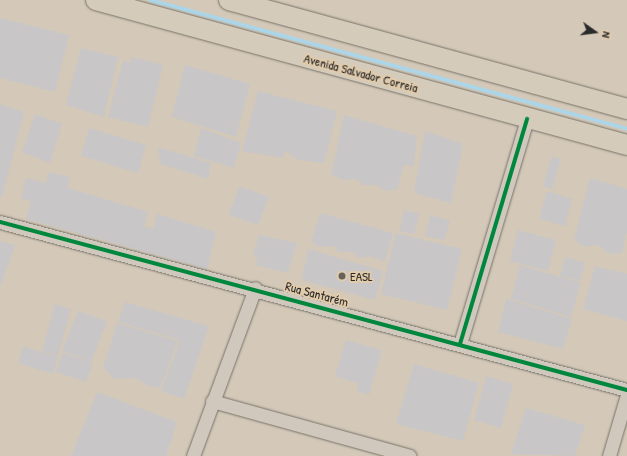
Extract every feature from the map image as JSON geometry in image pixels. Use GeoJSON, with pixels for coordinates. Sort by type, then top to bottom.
{"type":"FeatureCollection","features":[{"type":"Feature","properties":{"kind":"main road","name":"Avenida Salvador Correia"},"geometry":{"type":"LineString","coordinates":[[96,0],[527,119],[627,145]]}},
{"type":"Feature","properties":{"kind":"main road"},"geometry":{"type":"LineString","coordinates":[[229,0],[627,109]]}},
{"type":"Feature","properties":{"kind":"street"},"geometry":{"type":"LineString","coordinates":[[460,344],[527,119]]}},
{"type":"Feature","properties":{"kind":"street","name":"Rua Santarém"},"geometry":{"type":"LineString","coordinates":[[0,222],[256,288],[627,390]]}},
{"type":"Feature","properties":{"kind":"street"},"geometry":{"type":"LineString","coordinates":[[193,456],[212,401],[256,288]]}},
{"type":"Feature","properties":{"kind":"street"},"geometry":{"type":"LineString","coordinates":[[609,456],[627,395]]}},
{"type":"Feature","properties":{"kind":"street"},"geometry":{"type":"LineString","coordinates":[[212,401],[410,456]]}},
{"type":"Feature","properties":{"kind":"building"},"geometry":{"type":"Polygon","coordinates":[[[0,18],[69,35],[55,92],[0,78],[0,18]]]}},
{"type":"Feature","properties":{"kind":"building"},"geometry":{"type":"Polygon","coordinates":[[[81,48],[118,57],[104,117],[66,105],[81,48]]]}},
{"type":"Feature","properties":{"kind":"building"},"geometry":{"type":"Polygon","coordinates":[[[132,57],[163,65],[148,127],[108,117],[123,60],[130,63],[132,57]]]}},
{"type":"Feature","properties":{"kind":"building"},"geometry":{"type":"Polygon","coordinates":[[[185,65],[250,84],[236,137],[172,117],[185,65]]]}},
{"type":"Feature","properties":{"kind":"building"},"geometry":{"type":"Polygon","coordinates":[[[258,91],[337,111],[324,163],[299,160],[285,151],[283,158],[242,151],[258,91]]]}},
{"type":"Feature","properties":{"kind":"building"},"geometry":{"type":"Polygon","coordinates":[[[0,104],[24,112],[2,197],[0,197],[0,104]]]}},
{"type":"Feature","properties":{"kind":"building"},"geometry":{"type":"Polygon","coordinates":[[[35,114],[62,124],[50,163],[22,152],[35,114]]]}},
{"type":"Feature","properties":{"kind":"building"},"geometry":{"type":"Polygon","coordinates":[[[344,115],[417,136],[414,166],[404,165],[397,189],[384,191],[377,185],[363,185],[356,179],[343,180],[331,174],[344,115]]]}},
{"type":"Feature","properties":{"kind":"building"},"geometry":{"type":"Polygon","coordinates":[[[89,128],[146,145],[138,173],[81,156],[89,128]]]}},
{"type":"Feature","properties":{"kind":"building"},"geometry":{"type":"Polygon","coordinates":[[[201,128],[241,143],[234,168],[194,156],[201,128]]]}},
{"type":"Feature","properties":{"kind":"building"},"geometry":{"type":"Polygon","coordinates":[[[425,131],[463,144],[451,203],[414,193],[425,131]]]}},
{"type":"Feature","properties":{"kind":"building"},"geometry":{"type":"Polygon","coordinates":[[[157,147],[211,163],[208,179],[161,164],[157,147]]]}},
{"type":"Feature","properties":{"kind":"building"},"geometry":{"type":"Polygon","coordinates":[[[552,156],[561,159],[552,189],[543,186],[552,156]]]}},
{"type":"Feature","properties":{"kind":"building"},"geometry":{"type":"Polygon","coordinates":[[[49,172],[70,177],[68,188],[148,212],[144,226],[153,229],[157,214],[216,232],[207,269],[26,219],[31,201],[21,198],[26,178],[46,183],[49,172]]]}},
{"type":"Feature","properties":{"kind":"building"},"geometry":{"type":"Polygon","coordinates":[[[590,178],[627,189],[627,231],[622,253],[609,254],[598,245],[584,247],[574,240],[590,178]]]}},
{"type":"Feature","properties":{"kind":"building"},"geometry":{"type":"Polygon","coordinates":[[[239,186],[269,197],[258,225],[229,215],[239,186]]]}},
{"type":"Feature","properties":{"kind":"building"},"geometry":{"type":"Polygon","coordinates":[[[547,191],[572,199],[565,226],[539,219],[547,191]]]}},
{"type":"Feature","properties":{"kind":"building"},"geometry":{"type":"Polygon","coordinates":[[[404,210],[419,214],[414,234],[399,231],[404,210]]]}},
{"type":"Feature","properties":{"kind":"building"},"geometry":{"type":"Polygon","coordinates":[[[320,213],[393,233],[385,262],[370,256],[359,258],[352,252],[339,252],[334,246],[319,247],[311,242],[320,213]]]}},
{"type":"Feature","properties":{"kind":"building"},"geometry":{"type":"Polygon","coordinates":[[[430,215],[450,221],[444,240],[425,236],[430,215]]]}},
{"type":"Feature","properties":{"kind":"building"},"geometry":{"type":"Polygon","coordinates":[[[518,230],[556,240],[548,271],[510,261],[518,230]]]}},
{"type":"Feature","properties":{"kind":"building"},"geometry":{"type":"Polygon","coordinates":[[[396,233],[462,249],[447,310],[381,294],[396,233]]]}},
{"type":"Feature","properties":{"kind":"building"},"geometry":{"type":"Polygon","coordinates":[[[259,235],[297,243],[288,273],[256,265],[257,257],[253,256],[259,235]]]}},
{"type":"Feature","properties":{"kind":"building"},"geometry":{"type":"Polygon","coordinates":[[[0,241],[15,245],[0,288],[0,241]]]}},
{"type":"Feature","properties":{"kind":"building","name":"EASL"},"geometry":{"type":"Polygon","coordinates":[[[308,249],[383,271],[375,300],[302,280],[308,249]]]}},
{"type":"Feature","properties":{"kind":"building"},"geometry":{"type":"Polygon","coordinates":[[[565,257],[585,263],[580,281],[560,276],[565,257]]]}},
{"type":"Feature","properties":{"kind":"building"},"geometry":{"type":"Polygon","coordinates":[[[520,265],[581,283],[571,317],[511,299],[520,265]]]}},
{"type":"Feature","properties":{"kind":"building"},"geometry":{"type":"Polygon","coordinates":[[[595,266],[627,274],[627,321],[583,309],[595,266]]]}},
{"type":"Feature","properties":{"kind":"building"},"geometry":{"type":"Polygon","coordinates":[[[506,299],[572,319],[563,349],[498,332],[506,299]]]}},
{"type":"Feature","properties":{"kind":"building"},"geometry":{"type":"Polygon","coordinates":[[[125,302],[209,326],[184,399],[161,391],[180,340],[118,322],[125,302]]]}},
{"type":"Feature","properties":{"kind":"building"},"geometry":{"type":"Polygon","coordinates":[[[55,304],[71,309],[58,356],[42,351],[55,304]]]}},
{"type":"Feature","properties":{"kind":"building"},"geometry":{"type":"Polygon","coordinates":[[[78,311],[107,321],[91,362],[62,351],[78,311]]]}},
{"type":"Feature","properties":{"kind":"building"},"geometry":{"type":"Polygon","coordinates":[[[117,323],[178,341],[160,388],[148,386],[135,378],[115,379],[103,368],[117,323]]]}},
{"type":"Feature","properties":{"kind":"building"},"geometry":{"type":"Polygon","coordinates":[[[346,340],[382,350],[369,395],[356,391],[359,384],[335,376],[346,340]]]}},
{"type":"Feature","properties":{"kind":"building"},"geometry":{"type":"Polygon","coordinates":[[[23,346],[58,357],[53,374],[18,363],[23,346]]]}},
{"type":"Feature","properties":{"kind":"building"},"geometry":{"type":"Polygon","coordinates":[[[62,353],[93,363],[86,382],[56,372],[62,353]]]}},
{"type":"Feature","properties":{"kind":"building"},"geometry":{"type":"Polygon","coordinates":[[[414,364],[479,383],[463,441],[396,424],[414,364]]]}},
{"type":"Feature","properties":{"kind":"building"},"geometry":{"type":"Polygon","coordinates":[[[486,376],[513,384],[501,428],[474,420],[486,376]]]}},
{"type":"Feature","properties":{"kind":"building"},"geometry":{"type":"Polygon","coordinates":[[[97,392],[177,422],[166,456],[71,456],[97,392]]]}},
{"type":"Feature","properties":{"kind":"building"},"geometry":{"type":"Polygon","coordinates":[[[526,408],[585,425],[575,456],[511,454],[526,408]]]}},
{"type":"Feature","properties":{"kind":"waterway"},"geometry":{"type":"LineString","coordinates":[[150,0],[627,129]]}},
{"type":"Feature","properties":{"kind":"cycle path"},"geometry":{"type":"LineString","coordinates":[[460,344],[527,119]]}},
{"type":"Feature","properties":{"kind":"cycle path"},"geometry":{"type":"LineString","coordinates":[[0,222],[627,390]]}},
{"type":"Feature","properties":{"kind":"place","name":"EASL"},"geometry":{"type":"Point","coordinates":[342,276]}}]}
